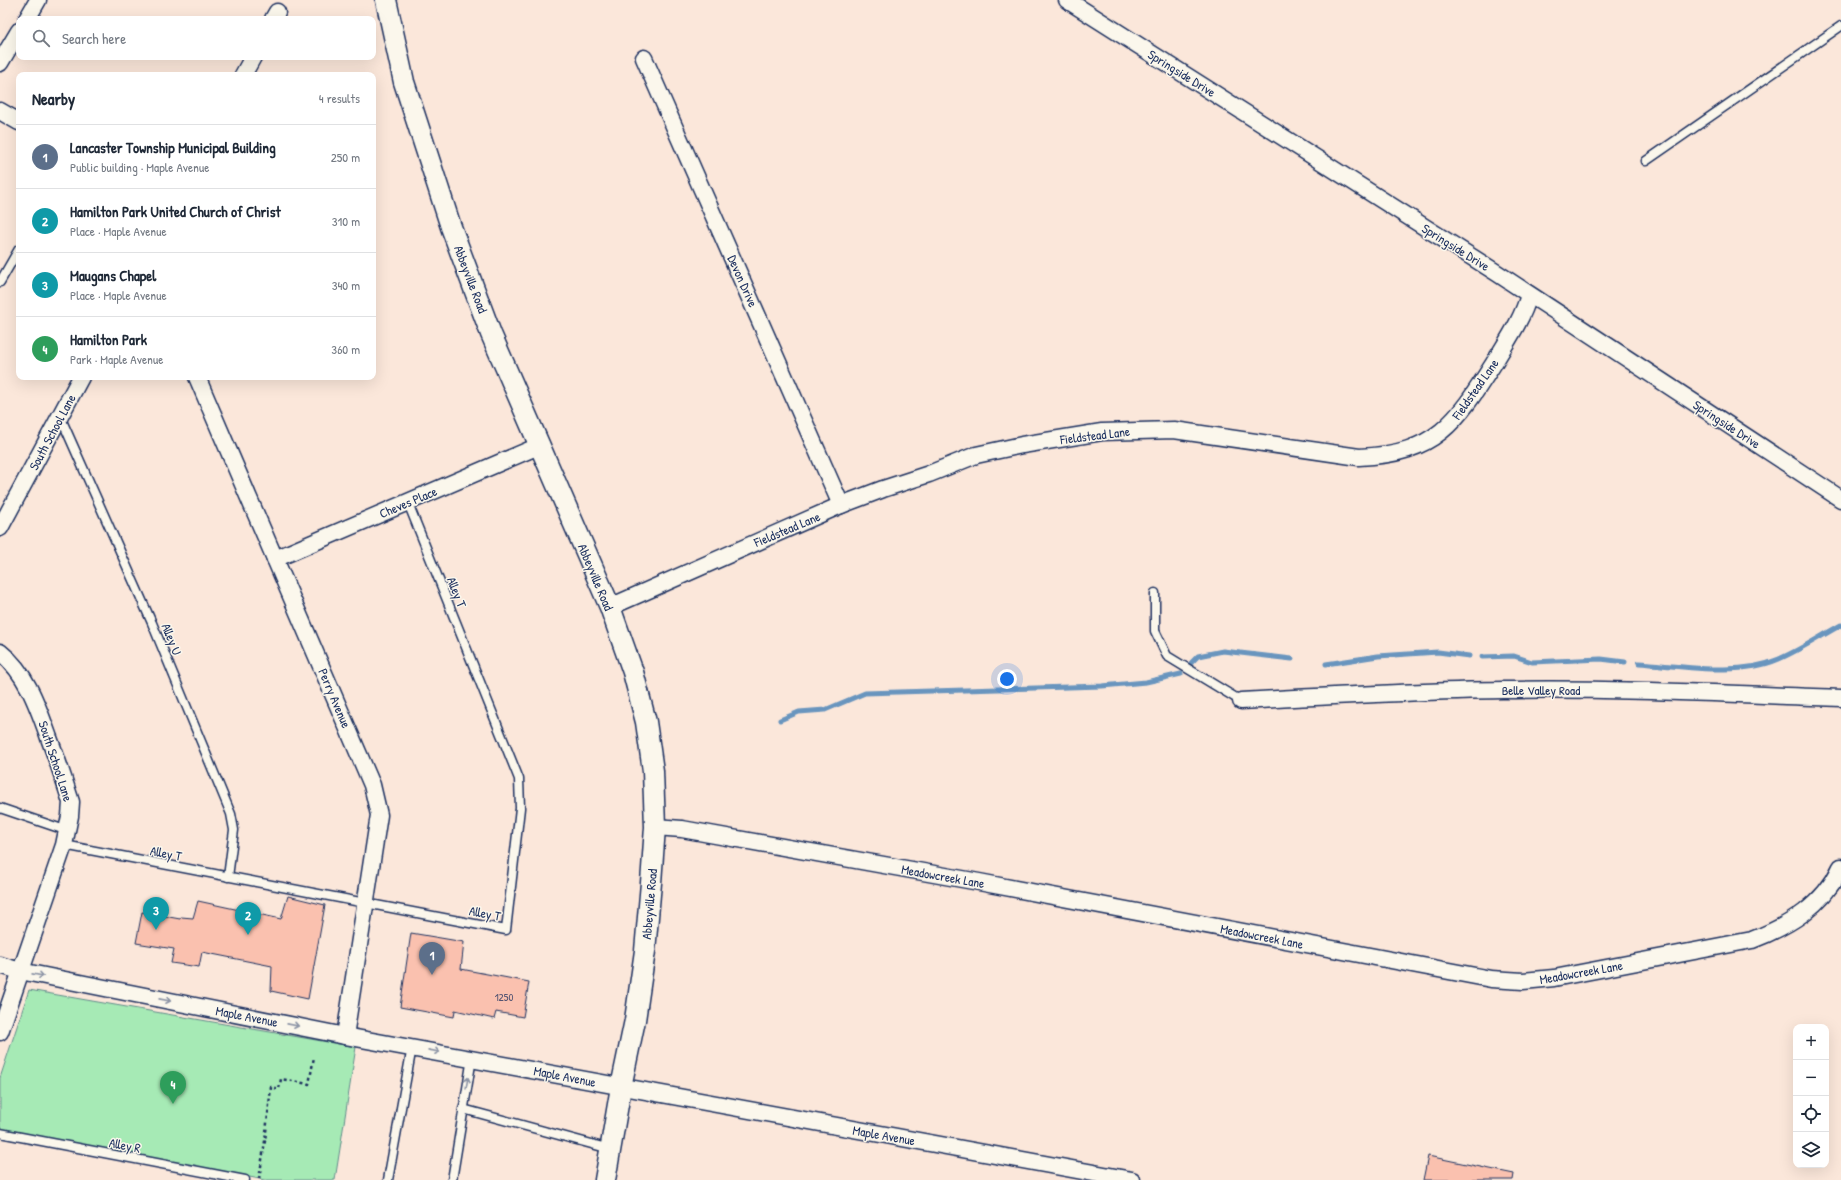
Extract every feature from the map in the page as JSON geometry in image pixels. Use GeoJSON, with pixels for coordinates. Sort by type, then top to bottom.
{"type":"FeatureCollection","features":[{"type":"Feature","properties":{"kind":"street"},"geometry":{"type":"LineString","coordinates":[[29,16],[38,0]]}},
{"type":"Feature","properties":{"kind":"street","name":"Abbeyville Road"},"geometry":{"type":"LineString","coordinates":[[386,0],[404,82],[451,227],[491,334],[541,445],[610,607],[633,672],[646,722],[653,770],[655,827],[645,951],[635,1020],[621,1087],[605,1180]]}},
{"type":"Feature","properties":{"kind":"street","name":"Springside Drive"},"geometry":{"type":"LineString","coordinates":[[1067,0],[1529,295],[1841,499]]}},
{"type":"Feature","properties":{"kind":"street"},"geometry":{"type":"LineString","coordinates":[[0,63],[16,37]]}},
{"type":"Feature","properties":{"kind":"street","name":"Devon Drive"},"geometry":{"type":"LineString","coordinates":[[644,58],[841,505]]}},
{"type":"Feature","properties":{"kind":"street"},"geometry":{"type":"LineString","coordinates":[[245,72],[251,60]]}},
{"type":"Feature","properties":{"kind":"street"},"geometry":{"type":"LineString","coordinates":[[0,111],[16,120]]}},
{"type":"Feature","properties":{"kind":"street","name":"Fieldstead Lane"},"geometry":{"type":"LineString","coordinates":[[610,607],[841,505],[929,474],[976,455],[1022,445],[1102,432],[1174,430],[1359,457],[1383,456],[1402,452],[1424,443],[1440,433],[1464,410],[1515,328],[1529,295]]}},
{"type":"Feature","properties":{"kind":"street","name":"South School Lane"},"geometry":{"type":"LineString","coordinates":[[0,528],[79,380]]}},
{"type":"Feature","properties":{"kind":"street","name":"Perry Avenue"},"geometry":{"type":"LineString","coordinates":[[198,380],[372,785],[379,814],[345,1036]]}},
{"type":"Feature","properties":{"kind":"street","name":"Cheves Place"},"geometry":{"type":"LineString","coordinates":[[275,559],[541,445]]}},
{"type":"Feature","properties":{"kind":"street","name":"South School Lane"},"geometry":{"type":"LineString","coordinates":[[0,652],[10,659],[19,671],[34,699],[71,802],[66,838],[0,1032]]}},
{"type":"Feature","properties":{"kind":"street","name":"Belle Valley Road"},"geometry":{"type":"LineString","coordinates":[[1241,701],[1374,694],[1504,690],[1634,691],[1841,698]]}},
{"type":"Feature","properties":{"kind":"street","name":"Meadowcreek Lane"},"geometry":{"type":"LineString","coordinates":[[655,827],[682,829],[979,882],[1491,979],[1523,980],[1554,978],[1752,940],[1777,931],[1814,905],[1826,891],[1841,867]]}},
{"type":"Feature","properties":{"kind":"street","name":"Maple Avenue"},"geometry":{"type":"LineString","coordinates":[[0,965],[20,971],[345,1036],[412,1047],[621,1087],[1132,1180]]}},
{"type":"Feature","properties":{"kind":"lane"},"geometry":{"type":"LineString","coordinates":[[1646,161],[1841,26]]}},
{"type":"Feature","properties":{"kind":"lane"},"geometry":{"type":"LineString","coordinates":[[0,282],[16,254]]}},
{"type":"Feature","properties":{"kind":"lane","name":"Alley U"},"geometry":{"type":"LineString","coordinates":[[60,416],[152,623],[231,814],[234,830],[228,877]]}},
{"type":"Feature","properties":{"kind":"lane","name":"Alley T"},"geometry":{"type":"LineString","coordinates":[[0,808],[66,838],[228,877],[366,902],[506,930],[520,808],[518,779],[408,503]]}},
{"type":"Feature","properties":{"kind":"lane"},"geometry":{"type":"LineString","coordinates":[[1155,593],[1155,631],[1167,656],[1241,701]]}},
{"type":"Feature","properties":{"kind":"lane"},"geometry":{"type":"LineString","coordinates":[[388,1180],[412,1047]]}},
{"type":"Feature","properties":{"kind":"lane"},"geometry":{"type":"LineString","coordinates":[[452,1180],[472,1058]]}},
{"type":"Feature","properties":{"kind":"lane"},"geometry":{"type":"LineString","coordinates":[[463,1109],[610,1149]]}},
{"type":"Feature","properties":{"kind":"lane","name":"Alley R"},"geometry":{"type":"LineString","coordinates":[[0,1133],[245,1180]]}},
{"type":"Feature","properties":{"kind":"path"},"geometry":{"type":"LineString","coordinates":[[259,1179],[271,1087],[279,1088],[281,1079],[309,1084],[314,1057]]}},
{"type":"Feature","properties":{"kind":"green space"},"geometry":{"type":"Polygon","coordinates":[[[29,990],[356,1047],[335,1180],[265,1180],[0,1129],[0,1078],[29,990]]]}},
{"type":"Feature","properties":{"kind":"building"},"geometry":{"type":"Polygon","coordinates":[[[288,896],[325,905],[308,999],[271,991],[272,966],[202,952],[199,967],[171,963],[174,949],[136,943],[142,912],[180,919],[181,917],[193,918],[198,901],[281,919],[288,896]]]}},
{"type":"Feature","properties":{"kind":"building"},"geometry":{"type":"Polygon","coordinates":[[[411,933],[464,942],[461,969],[529,982],[523,1017],[496,1012],[494,1019],[455,1010],[454,1017],[400,1007],[411,933]]]}},
{"type":"Feature","properties":{"kind":"building"},"geometry":{"type":"Polygon","coordinates":[[[1428,1156],[1514,1174],[1513,1180],[1423,1180],[1428,1156]]]}},
{"type":"Feature","properties":{"kind":"waterway"},"geometry":{"type":"LineString","coordinates":[[1639,663],[1710,669],[1746,668],[1779,659],[1841,625]]}},
{"type":"Feature","properties":{"kind":"waterway"},"geometry":{"type":"LineString","coordinates":[[1191,663],[1198,656],[1223,651],[1292,659]]}},
{"type":"Feature","properties":{"kind":"waterway"},"geometry":{"type":"LineString","coordinates":[[1326,664],[1378,656],[1438,652],[1469,656]]}},
{"type":"Feature","properties":{"kind":"waterway"},"geometry":{"type":"LineString","coordinates":[[1482,657],[1514,656],[1532,662],[1601,659],[1625,662]]}},
{"type":"Feature","properties":{"kind":"waterway"},"geometry":{"type":"LineString","coordinates":[[780,720],[799,712],[825,710],[865,693],[1102,686],[1146,682],[1181,674]]}},
{"type":"Feature","properties":{"kind":"place","name":"Maugans Chapel"},"geometry":{"type":"Point","coordinates":[156,930]}},
{"type":"Feature","properties":{"kind":"place","name":"Hamilton Park United Church of Christ"},"geometry":{"type":"Point","coordinates":[248,935]}},
{"type":"Feature","properties":{"kind":"place","name":"Lancaster Township Municipal Building"},"geometry":{"type":"Point","coordinates":[432,975]}},
{"type":"Feature","properties":{"kind":"place","name":"Hamilton Park"},"geometry":{"type":"Point","coordinates":[173,1104]}}]}
